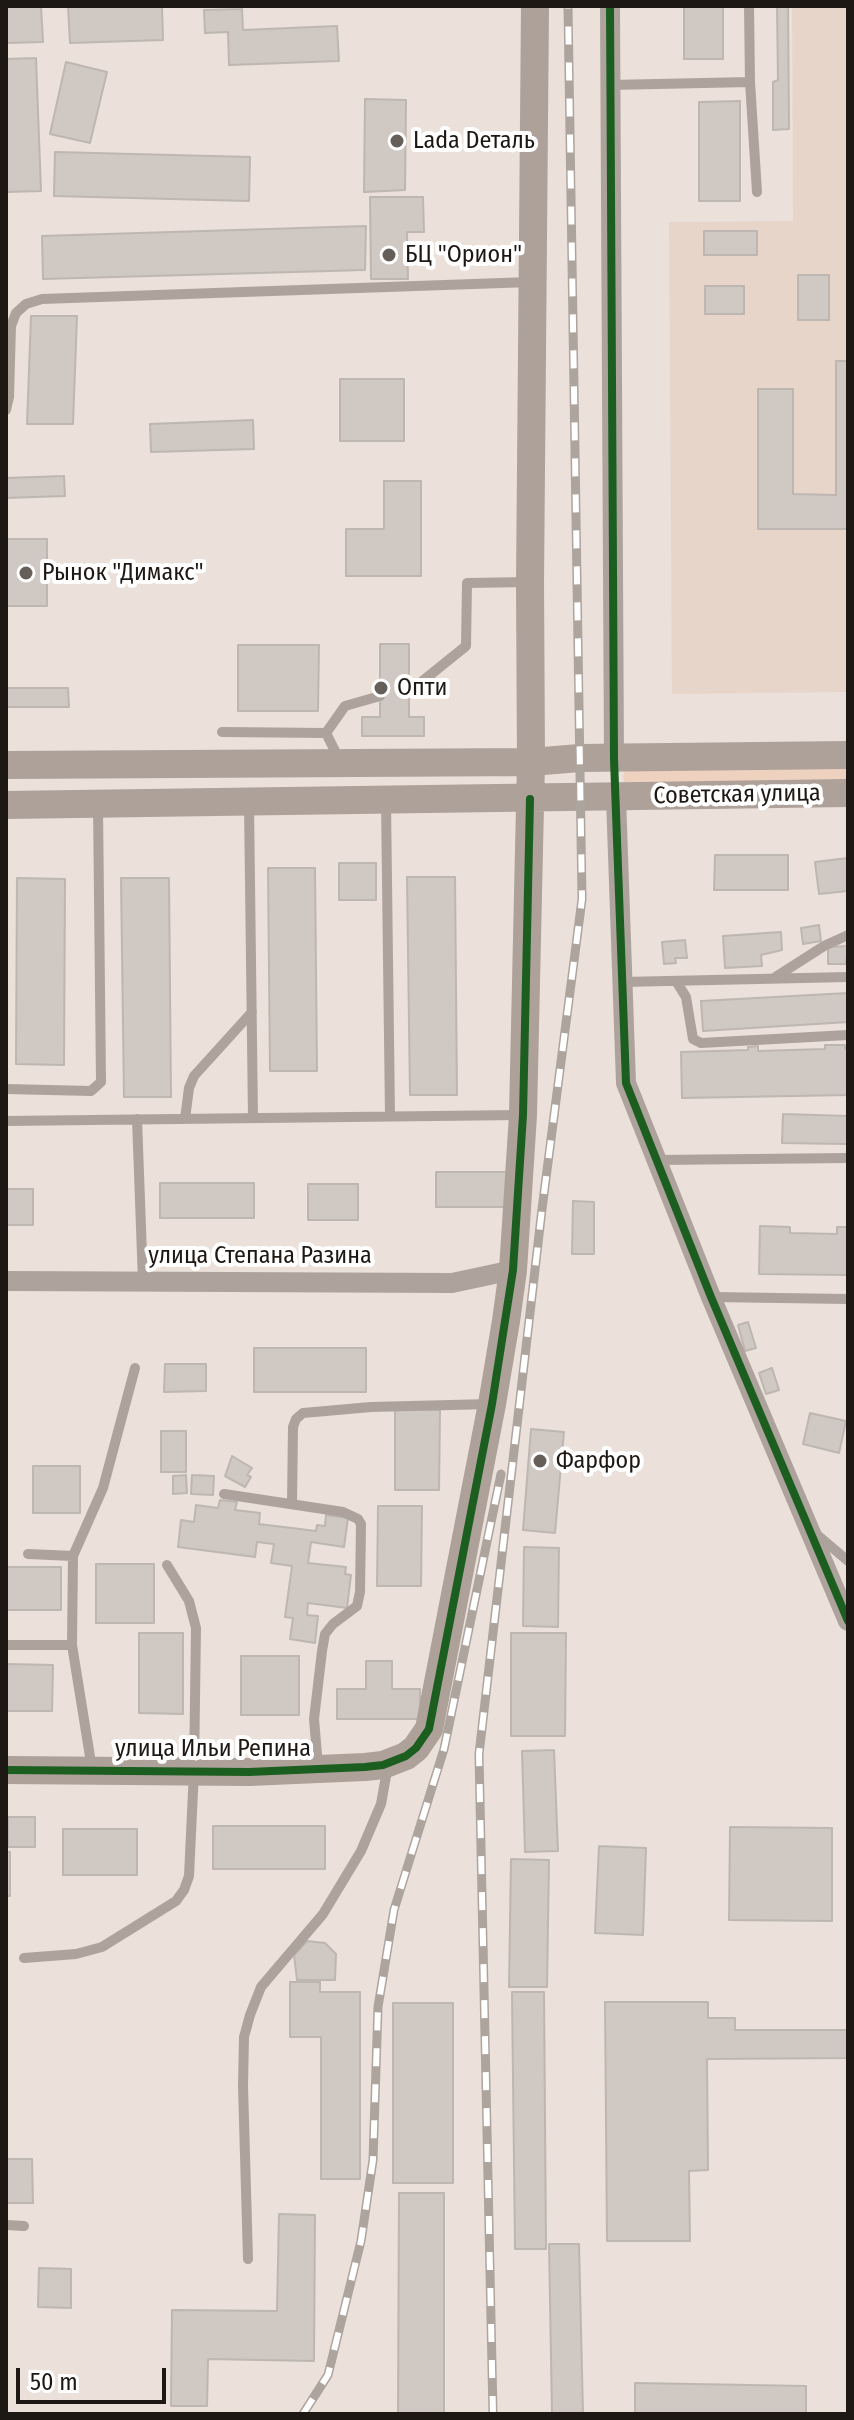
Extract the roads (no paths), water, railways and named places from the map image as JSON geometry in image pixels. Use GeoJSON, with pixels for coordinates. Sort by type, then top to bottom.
{"type":"FeatureCollection","features":[{"type":"Feature","properties":{"kind":"main road"},"geometry":{"type":"LineString","coordinates":[[492,1404],[513,1270],[523,1115],[531,762],[535,6]]}},
{"type":"Feature","properties":{"kind":"main road","name":"Советская улица"},"geometry":{"type":"LineString","coordinates":[[6,765],[531,762],[848,755]]}},
{"type":"Feature","properties":{"kind":"main road"},"geometry":{"type":"LineString","coordinates":[[614,759],[616,798]]}},
{"type":"Feature","properties":{"kind":"main road"},"geometry":{"type":"LineString","coordinates":[[338,802],[341,763]]}},
{"type":"Feature","properties":{"kind":"main road","name":"Советская улица"},"geometry":{"type":"LineString","coordinates":[[6,805],[848,793]]}},
{"type":"Feature","properties":{"kind":"main road","name":"улица Ильи Репина"},"geometry":{"type":"LineString","coordinates":[[6,1770],[249,1772],[388,1763],[406,1756],[416,1748],[429,1729],[492,1404]]}},
{"type":"Feature","properties":{"kind":"street"},"geometry":{"type":"LineString","coordinates":[[610,6],[614,759]]}},
{"type":"Feature","properties":{"kind":"street"},"geometry":{"type":"LineString","coordinates":[[616,798],[626,1083],[711,1297],[848,1621]]}},
{"type":"Feature","properties":{"kind":"street","name":"улица Степана Разина"},"geometry":{"type":"LineString","coordinates":[[6,1281],[452,1283],[513,1270]]}},
{"type":"Feature","properties":{"kind":"lane"},"geometry":{"type":"LineString","coordinates":[[749,6],[757,192]]}},
{"type":"Feature","properties":{"kind":"lane"},"geometry":{"type":"LineString","coordinates":[[610,85],[750,82]]}},
{"type":"Feature","properties":{"kind":"lane"},"geometry":{"type":"LineString","coordinates":[[6,410],[11,326],[16,313],[26,304],[42,299],[533,282]]}},
{"type":"Feature","properties":{"kind":"lane"},"geometry":{"type":"LineString","coordinates":[[409,692],[466,646],[467,583],[530,582]]}},
{"type":"Feature","properties":{"kind":"lane"},"geometry":{"type":"LineString","coordinates":[[326,733],[345,706],[380,696]]}},
{"type":"Feature","properties":{"kind":"lane"},"geometry":{"type":"LineString","coordinates":[[222,732],[326,733]]}},
{"type":"Feature","properties":{"kind":"lane"},"geometry":{"type":"LineString","coordinates":[[326,733],[341,763]]}},
{"type":"Feature","properties":{"kind":"lane"},"geometry":{"type":"LineString","coordinates":[[386,800],[390,1116]]}},
{"type":"Feature","properties":{"kind":"lane"},"geometry":{"type":"LineString","coordinates":[[249,802],[253,1118]]}},
{"type":"Feature","properties":{"kind":"lane"},"geometry":{"type":"LineString","coordinates":[[6,1089],[91,1091],[101,1082],[98,804]]}},
{"type":"Feature","properties":{"kind":"lane"},"geometry":{"type":"LineString","coordinates":[[772,979],[848,935]]}},
{"type":"Feature","properties":{"kind":"lane"},"geometry":{"type":"LineString","coordinates":[[622,982],[848,977]]}},
{"type":"Feature","properties":{"kind":"lane"},"geometry":{"type":"LineString","coordinates":[[676,981],[686,997],[693,1039],[701,1043],[848,1035]]}},
{"type":"Feature","properties":{"kind":"lane"},"geometry":{"type":"LineString","coordinates":[[185,1119],[189,1088],[194,1076],[252,1012]]}},
{"type":"Feature","properties":{"kind":"lane"},"geometry":{"type":"LineString","coordinates":[[6,1121],[523,1115]]}},
{"type":"Feature","properties":{"kind":"lane"},"geometry":{"type":"LineString","coordinates":[[137,1119],[143,1282]]}},
{"type":"Feature","properties":{"kind":"lane"},"geometry":{"type":"LineString","coordinates":[[657,1160],[848,1158]]}},
{"type":"Feature","properties":{"kind":"lane"},"geometry":{"type":"LineString","coordinates":[[711,1297],[848,1299]]}},
{"type":"Feature","properties":{"kind":"lane"},"geometry":{"type":"LineString","coordinates":[[92,1769],[72,1645],[73,1556],[103,1488],[135,1368]]}},
{"type":"Feature","properties":{"kind":"lane"},"geometry":{"type":"LineString","coordinates":[[292,1504],[293,1427],[303,1413],[371,1407],[492,1404]]}},
{"type":"Feature","properties":{"kind":"lane"},"geometry":{"type":"LineString","coordinates":[[224,1494],[343,1512],[352,1515],[361,1524],[357,1606],[325,1634],[322,1651],[314,1719],[319,1769]]}},
{"type":"Feature","properties":{"kind":"lane"},"geometry":{"type":"LineString","coordinates":[[810,1529],[848,1561]]}},
{"type":"Feature","properties":{"kind":"lane"},"geometry":{"type":"LineString","coordinates":[[28,1554],[73,1556]]}},
{"type":"Feature","properties":{"kind":"lane"},"geometry":{"type":"LineString","coordinates":[[24,1958],[76,1954],[102,1947],[176,1901],[184,1890],[189,1876],[194,1770],[196,1628],[189,1601],[167,1565]]}},
{"type":"Feature","properties":{"kind":"lane"},"geometry":{"type":"LineString","coordinates":[[6,1645],[72,1645]]}},
{"type":"Feature","properties":{"kind":"lane"},"geometry":{"type":"LineString","coordinates":[[248,2259],[244,2037],[261,1987],[323,1914],[361,1851],[381,1804],[388,1763]]}},
{"type":"Feature","properties":{"kind":"lane"},"geometry":{"type":"LineString","coordinates":[[6,2225],[24,2226]]}},
{"type":"Feature","properties":{"kind":"railway"},"geometry":{"type":"LineString","coordinates":[[493,2414],[479,1754],[542,1209],[582,899],[568,6]]}},
{"type":"Feature","properties":{"kind":"railway"},"geometry":{"type":"LineString","coordinates":[[303,2414],[328,2375],[361,2241],[373,2160],[378,2007],[394,1910],[444,1749],[501,1474]]}},
{"type":"Feature","properties":{"kind":"place","name":"Lada Dеталь"},"geometry":{"type":"Point","coordinates":[397,141]}},
{"type":"Feature","properties":{"kind":"place","name":"БЦ \"Орион\""},"geometry":{"type":"Point","coordinates":[389,255]}},
{"type":"Feature","properties":{"kind":"place","name":"Рынок \"Димакс\""},"geometry":{"type":"Point","coordinates":[26,573]}},
{"type":"Feature","properties":{"kind":"place","name":"Опти"},"geometry":{"type":"Point","coordinates":[381,688]}},
{"type":"Feature","properties":{"kind":"place","name":"Фарфор"},"geometry":{"type":"Point","coordinates":[540,1461]}}]}
